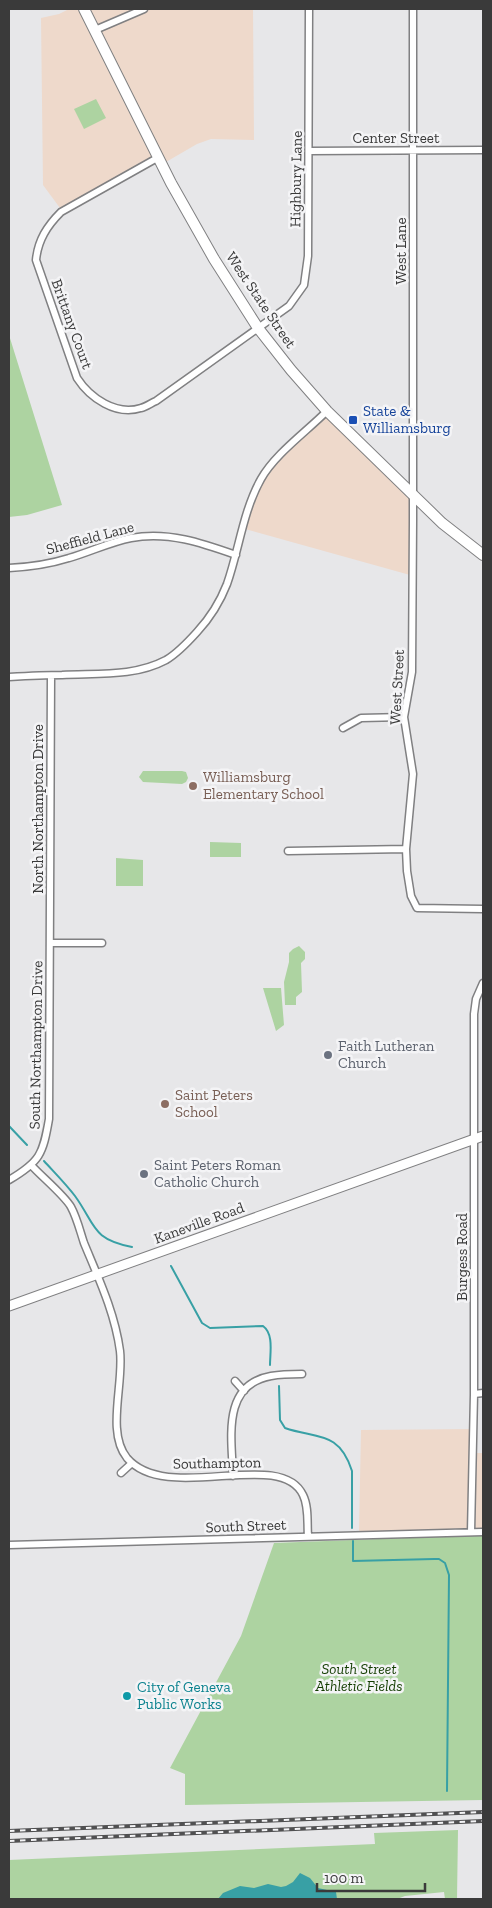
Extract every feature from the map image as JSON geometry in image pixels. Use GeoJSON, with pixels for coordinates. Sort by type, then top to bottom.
{"type":"FeatureCollection","features":[{"type":"Feature","properties":{"kind":"main road","name":"West State Street"},"geometry":{"type":"LineString","coordinates":[[84,9],[159,157],[214,259],[258,328],[326,411],[442,523],[483,555]]}},
{"type":"Feature","properties":{"kind":"main road","name":"Kaneville Road"},"geometry":{"type":"LineString","coordinates":[[9,1306],[479,1137]]}},
{"type":"Feature","properties":{"kind":"street"},"geometry":{"type":"LineString","coordinates":[[95,30],[144,9]]}},
{"type":"Feature","properties":{"kind":"street","name":"Highbury Lane"},"geometry":{"type":"LineString","coordinates":[[258,328],[289,306],[304,285],[308,256],[310,9]]}},
{"type":"Feature","properties":{"kind":"street","name":"West Lane"},"geometry":{"type":"LineString","coordinates":[[413,9],[413,494]]}},
{"type":"Feature","properties":{"kind":"street","name":"Center Street"},"geometry":{"type":"LineString","coordinates":[[310,151],[483,150]]}},
{"type":"Feature","properties":{"kind":"street","name":"Brittany Court"},"geometry":{"type":"LineString","coordinates":[[159,157],[61,212],[50,224],[37,248],[36,260],[77,378],[85,391],[110,407],[127,410],[142,408],[156,401],[258,328]]}},
{"type":"Feature","properties":{"kind":"street"},"geometry":{"type":"LineString","coordinates":[[9,677],[115,674],[135,671],[166,660],[184,646],[211,614],[226,586],[251,500],[263,475],[291,444],[326,411]]}},
{"type":"Feature","properties":{"kind":"street","name":"West Street"},"geometry":{"type":"LineString","coordinates":[[413,494],[412,672],[404,717],[413,774],[406,849],[411,896],[418,908],[483,909]]}},
{"type":"Feature","properties":{"kind":"street","name":"Sheffield Lane"},"geometry":{"type":"LineString","coordinates":[[9,568],[30,567],[69,558],[104,545],[143,537],[162,536],[195,541],[236,556]]}},
{"type":"Feature","properties":{"kind":"street","name":"North Northampton Drive"},"geometry":{"type":"LineString","coordinates":[[50,943],[51,676]]}},
{"type":"Feature","properties":{"kind":"street"},"geometry":{"type":"LineString","coordinates":[[343,728],[361,718],[404,717]]}},
{"type":"Feature","properties":{"kind":"street"},"geometry":{"type":"LineString","coordinates":[[288,851],[406,849]]}},
{"type":"Feature","properties":{"kind":"street"},"geometry":{"type":"LineString","coordinates":[[50,943],[102,943]]}},
{"type":"Feature","properties":{"kind":"street","name":"South Northampton Drive"},"geometry":{"type":"LineString","coordinates":[[32,1166],[45,1144],[49,1118],[50,943]]}},
{"type":"Feature","properties":{"kind":"street","name":"Burgess Road"},"geometry":{"type":"LineString","coordinates":[[471,1532],[479,1137],[474,1014],[476,999],[483,983]]}},
{"type":"Feature","properties":{"kind":"street"},"geometry":{"type":"LineString","coordinates":[[9,1180],[32,1166],[70,1206],[97,1274],[113,1320],[120,1349],[121,1377],[116,1414],[116,1431],[120,1446],[132,1463],[121,1473]]}},
{"type":"Feature","properties":{"kind":"street"},"geometry":{"type":"LineString","coordinates":[[233,1476],[232,1418],[237,1400],[252,1383],[270,1376],[302,1374]]}},
{"type":"Feature","properties":{"kind":"street"},"geometry":{"type":"LineString","coordinates":[[235,1381],[244,1391]]}},
{"type":"Feature","properties":{"kind":"street"},"geometry":{"type":"LineString","coordinates":[[474,1394],[483,1393]]}},
{"type":"Feature","properties":{"kind":"street","name":"Southampton"},"geometry":{"type":"LineString","coordinates":[[132,1463],[162,1477],[276,1475],[292,1481],[300,1488],[305,1499],[308,1536]]}},
{"type":"Feature","properties":{"kind":"street","name":"South Street"},"geometry":{"type":"LineString","coordinates":[[9,1545],[483,1532]]}},
{"type":"Feature","properties":{"kind":"shaded area"},"geometry":{"type":"Polygon","coordinates":[[[69,9],[80,9],[155,156],[60,208],[43,185],[41,18],[59,14],[69,9]]]}},
{"type":"Feature","properties":{"kind":"shaded area"},"geometry":{"type":"Polygon","coordinates":[[[89,9],[253,9],[254,140],[211,139],[197,144],[166,162],[89,9]]]}},
{"type":"Feature","properties":{"kind":"shaded area"},"geometry":{"type":"Polygon","coordinates":[[[326,414],[410,496],[410,575],[245,529],[253,501],[269,471],[326,414]]]}},
{"type":"Feature","properties":{"kind":"shaded area"},"geometry":{"type":"Polygon","coordinates":[[[476,1429],[476,1453],[483,1453],[483,1528],[359,1532],[361,1430],[476,1429]]]}},
{"type":"Feature","properties":{"kind":"green space"},"geometry":{"type":"Polygon","coordinates":[[[96,99],[106,118],[84,129],[74,109],[96,99]]]}},
{"type":"Feature","properties":{"kind":"green space"},"geometry":{"type":"Polygon","coordinates":[[[9,335],[62,505],[27,515],[9,517],[9,335]]]}},
{"type":"Feature","properties":{"kind":"green space"},"geometry":{"type":"Polygon","coordinates":[[[143,771],[182,771],[186,772],[188,778],[182,784],[143,782],[139,777],[143,771]]]}},
{"type":"Feature","properties":{"kind":"green space"},"geometry":{"type":"Polygon","coordinates":[[[210,842],[241,843],[241,857],[210,857],[210,842]]]}},
{"type":"Feature","properties":{"kind":"green space"},"geometry":{"type":"Polygon","coordinates":[[[116,858],[143,860],[143,886],[116,886],[116,858]]]}},
{"type":"Feature","properties":{"kind":"green space"},"geometry":{"type":"Polygon","coordinates":[[[299,946],[305,952],[305,959],[301,963],[302,992],[296,997],[296,1005],[285,1005],[284,982],[289,962],[289,953],[299,946]]]}},
{"type":"Feature","properties":{"kind":"green space"},"geometry":{"type":"Polygon","coordinates":[[[263,988],[281,988],[284,1025],[276,1031],[263,988]]]}},
{"type":"Feature","properties":{"kind":"green space","name":"South Street Athletic Fields"},"geometry":{"type":"Polygon","coordinates":[[[483,1535],[483,1800],[185,1805],[185,1774],[170,1768],[241,1636],[274,1543],[483,1535]]]}},
{"type":"Feature","properties":{"kind":"green space"},"geometry":{"type":"Polygon","coordinates":[[[458,1830],[457,1899],[445,1899],[444,1892],[405,1896],[397,1899],[9,1899],[9,1860],[375,1844],[374,1833],[458,1830]]]}},
{"type":"Feature","properties":{"kind":"water"},"geometry":{"type":"Polygon","coordinates":[[[300,1873],[310,1878],[318,1888],[336,1892],[337,1899],[218,1899],[223,1893],[240,1886],[254,1888],[268,1884],[281,1887],[286,1886],[293,1882],[300,1873]]]}},
{"type":"Feature","properties":{"kind":"waterway"},"geometry":{"type":"LineString","coordinates":[[9,1126],[27,1145]]}},
{"type":"Feature","properties":{"kind":"waterway"},"geometry":{"type":"LineString","coordinates":[[44,1161],[75,1196],[91,1223],[101,1235],[119,1244],[132,1247]]}},
{"type":"Feature","properties":{"kind":"waterway"},"geometry":{"type":"LineString","coordinates":[[171,1266],[202,1323],[210,1328],[263,1326],[270,1339],[270,1365]]}},
{"type":"Feature","properties":{"kind":"waterway"},"geometry":{"type":"LineString","coordinates":[[279,1386],[280,1420],[285,1428],[325,1438],[333,1442],[347,1458],[352,1471],[352,1528]]}},
{"type":"Feature","properties":{"kind":"waterway"},"geometry":{"type":"LineString","coordinates":[[353,1541],[353,1561],[439,1559],[445,1563],[449,1575],[447,1791]]}},
{"type":"Feature","properties":{"kind":"railway"},"geometry":{"type":"LineString","coordinates":[[9,1831],[483,1812]]}},
{"type":"Feature","properties":{"kind":"railway"},"geometry":{"type":"LineString","coordinates":[[9,1841],[483,1821]]}},
{"type":"Feature","properties":{"kind":"place","name":"State & Williamsburg"},"geometry":{"type":"Point","coordinates":[353,420]}},
{"type":"Feature","properties":{"kind":"place","name":"Williamsburg Elementary School"},"geometry":{"type":"Point","coordinates":[193,786]}},
{"type":"Feature","properties":{"kind":"place","name":"Faith Lutheran Church"},"geometry":{"type":"Point","coordinates":[328,1055]}},
{"type":"Feature","properties":{"kind":"place","name":"Saint Peters School"},"geometry":{"type":"Point","coordinates":[165,1104]}},
{"type":"Feature","properties":{"kind":"place","name":"Saint Peters Roman Catholic Church"},"geometry":{"type":"Point","coordinates":[144,1174]}},
{"type":"Feature","properties":{"kind":"place","name":"City of Geneva Public Works"},"geometry":{"type":"Point","coordinates":[127,1696]}}]}
